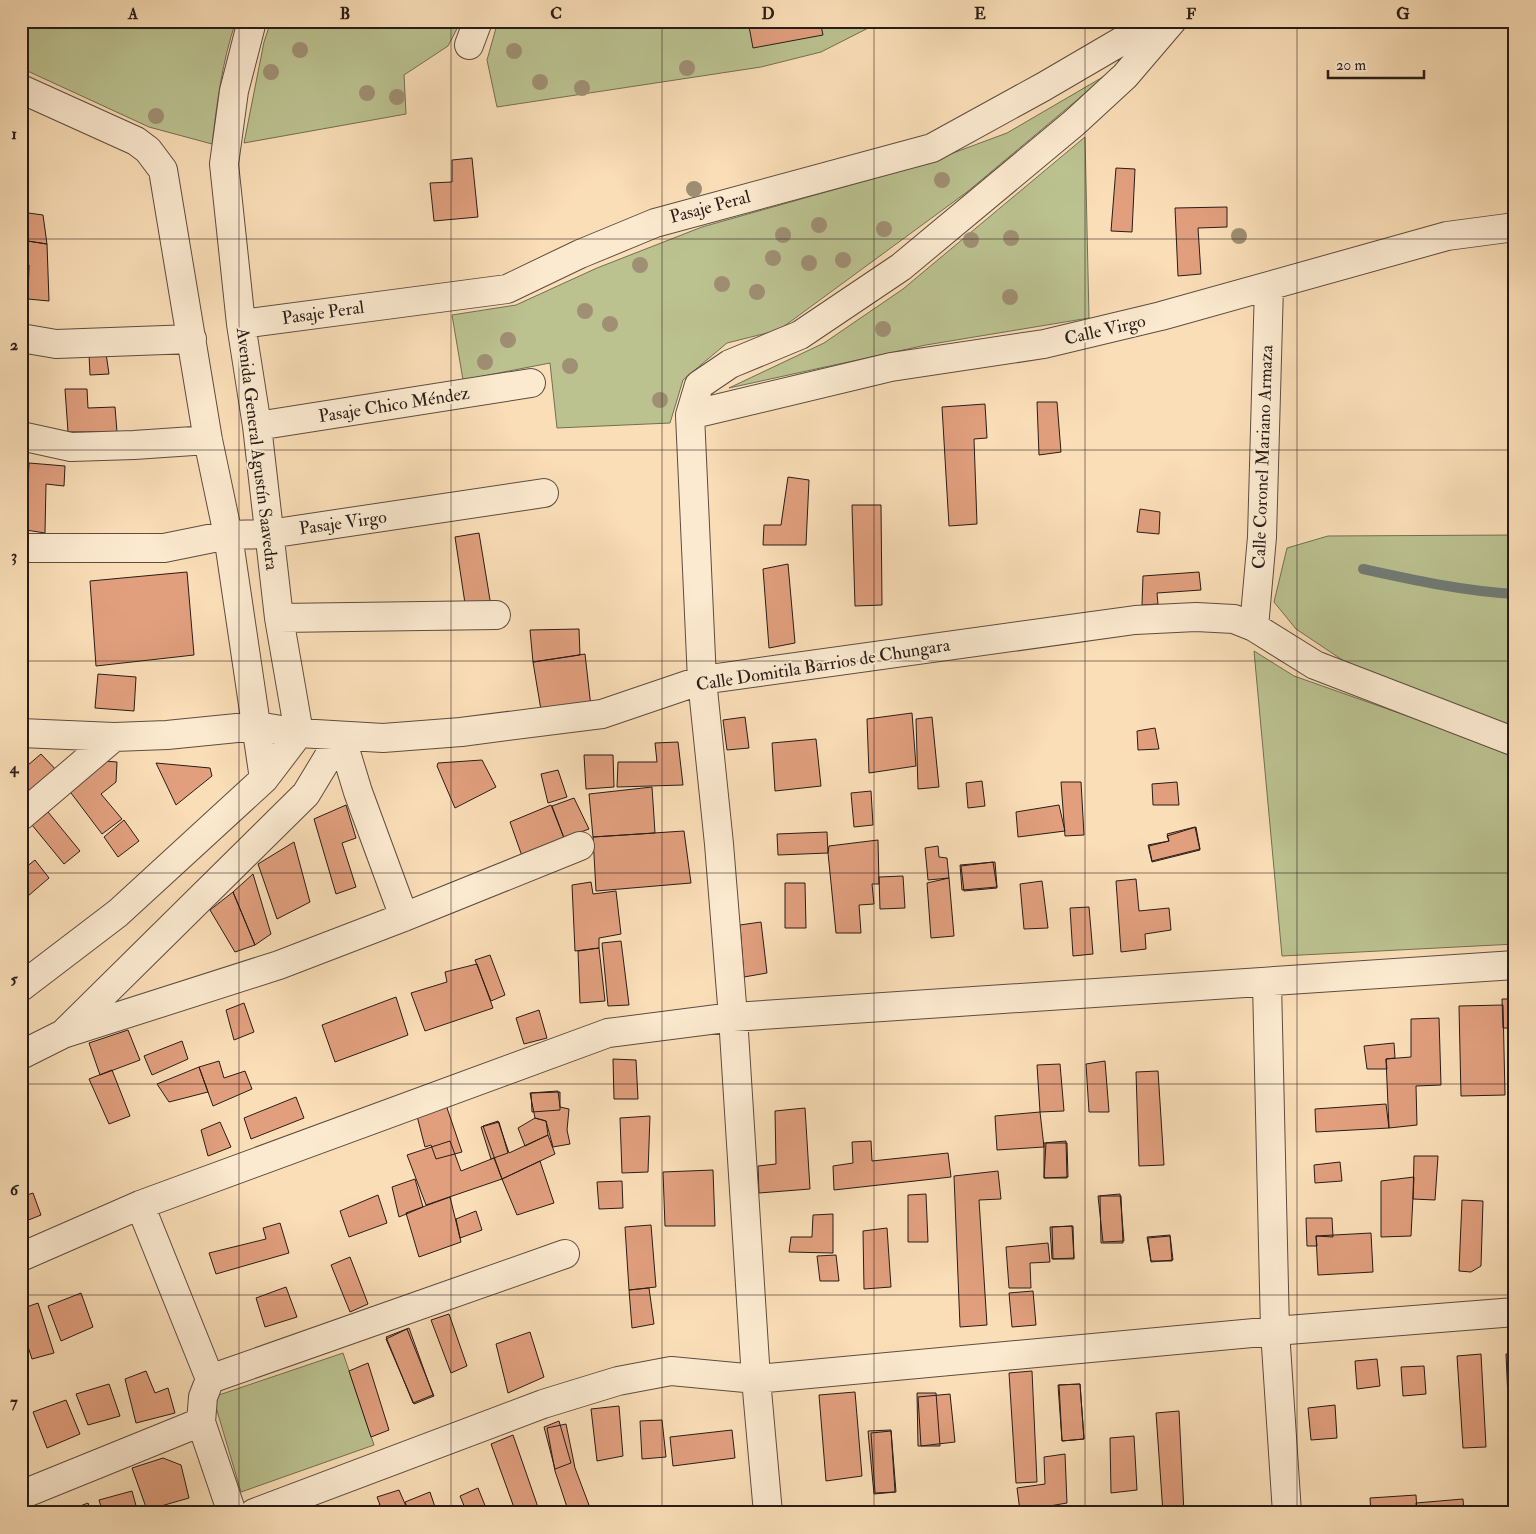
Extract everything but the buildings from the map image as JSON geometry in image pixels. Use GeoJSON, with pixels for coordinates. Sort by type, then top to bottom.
{"type":"FeatureCollection","features":[{"type":"Feature","properties":{"kind":"street","name":"Avenida General Agustín Saavedra"},"geometry":{"type":"LineString","coordinates":[[252,21],[234,91],[224,164],[241,324],[257,426],[279,618],[299,733]]}},
{"type":"Feature","properties":{"kind":"street","name":"Pasaje Peral"},"geometry":{"type":"LineString","coordinates":[[241,324],[506,289],[580,254],[655,222],[932,148],[1043,87],[1156,21]]}},
{"type":"Feature","properties":{"kind":"street"},"geometry":{"type":"LineString","coordinates":[[768,1513],[756,1380],[733,1017],[719,844],[702,680],[690,415],[699,385],[730,364],[800,334],[901,268],[1126,76],[1172,21]]}},
{"type":"Feature","properties":{"kind":"street"},"geometry":{"type":"LineString","coordinates":[[21,89],[136,141],[148,150],[163,170],[208,440],[228,535],[264,779]]}},
{"type":"Feature","properties":{"kind":"street","name":"Calle Virgo"},"geometry":{"type":"LineString","coordinates":[[690,415],[891,367],[1044,344],[1161,316],[1447,236],[1515,227]]}},
{"type":"Feature","properties":{"kind":"street","name":"Calle Coronel Mariano Armaza"},"geometry":{"type":"LineString","coordinates":[[1254,627],[1262,537],[1269,286]]}},
{"type":"Feature","properties":{"kind":"street"},"geometry":{"type":"LineString","coordinates":[[21,338],[56,344],[192,339]]}},
{"type":"Feature","properties":{"kind":"street","name":"Pasaje Chico Méndez"},"geometry":{"type":"LineString","coordinates":[[257,426],[531,383]]}},
{"type":"Feature","properties":{"kind":"street"},"geometry":{"type":"LineString","coordinates":[[21,436],[71,447],[208,440]]}},
{"type":"Feature","properties":{"kind":"street","name":"Pasaje Virgo"},"geometry":{"type":"LineString","coordinates":[[21,548],[164,548],[228,535],[269,534],[544,493]]}},
{"type":"Feature","properties":{"kind":"street"},"geometry":{"type":"LineString","coordinates":[[279,618],[496,615]]}},
{"type":"Feature","properties":{"kind":"street","name":"Calle Domitila Barrios de Chungara"},"geometry":{"type":"LineString","coordinates":[[21,733],[114,737],[167,735],[257,726],[299,733],[383,738],[461,732],[602,714],[702,680],[1135,620],[1196,616],[1234,619],[1254,627],[1315,665],[1515,742]]}},
{"type":"Feature","properties":{"kind":"street"},"geometry":{"type":"LineString","coordinates":[[21,987],[118,913],[264,779],[299,733]]}},
{"type":"Feature","properties":{"kind":"street"},"geometry":{"type":"LineString","coordinates":[[341,736],[358,792],[404,917]]}},
{"type":"Feature","properties":{"kind":"street"},"geometry":{"type":"LineString","coordinates":[[63,1034],[306,794],[341,736]]}},
{"type":"Feature","properties":{"kind":"street"},"geometry":{"type":"LineString","coordinates":[[21,816],[114,737]]}},
{"type":"Feature","properties":{"kind":"street"},"geometry":{"type":"LineString","coordinates":[[21,1055],[63,1034],[278,965],[404,917],[580,846]]}},
{"type":"Feature","properties":{"kind":"street"},"geometry":{"type":"LineString","coordinates":[[21,1256],[140,1206],[608,1033],[733,1017],[1515,965]]}},
{"type":"Feature","properties":{"kind":"street"},"geometry":{"type":"LineString","coordinates":[[1266,982],[1275,1332],[1287,1513]]}},
{"type":"Feature","properties":{"kind":"street"},"geometry":{"type":"LineString","coordinates":[[140,1206],[210,1379],[203,1397],[201,1422],[232,1513]]}},
{"type":"Feature","properties":{"kind":"street"},"geometry":{"type":"LineString","coordinates":[[210,1379],[565,1254]]}},
{"type":"Feature","properties":{"kind":"street"},"geometry":{"type":"LineString","coordinates":[[254,1513],[543,1404],[618,1381],[671,1370],[756,1380],[1515,1312]]}},
{"type":"Feature","properties":{"kind":"street"},"geometry":{"type":"LineString","coordinates":[[21,1494],[201,1422]]}},
{"type":"Feature","properties":{"kind":"green space"},"geometry":{"type":"Polygon","coordinates":[[[21,21],[236,21],[224,67],[212,144],[149,127],[21,68],[21,21]]]}},
{"type":"Feature","properties":{"kind":"green space"},"geometry":{"type":"Polygon","coordinates":[[[271,21],[461,21],[448,46],[404,75],[406,114],[244,143],[264,42],[271,21]]]}},
{"type":"Feature","properties":{"kind":"green space"},"geometry":{"type":"Polygon","coordinates":[[[498,21],[882,21],[821,52],[761,67],[497,107],[487,60],[498,21]]]}},
{"type":"Feature","properties":{"kind":"green space"},"geometry":{"type":"Polygon","coordinates":[[[1108,74],[967,192],[779,330],[727,343],[683,380],[670,423],[557,428],[550,363],[463,380],[452,315],[516,305],[597,268],[702,227],[918,166],[1007,133],[1108,74]]]}},
{"type":"Feature","properties":{"kind":"green space"},"geometry":{"type":"Polygon","coordinates":[[[1085,137],[1089,318],[926,345],[729,388],[824,343],[903,289],[1085,137]]]}},
{"type":"Feature","properties":{"kind":"green space"},"geometry":{"type":"Polygon","coordinates":[[[1515,535],[1515,729],[1350,665],[1296,629],[1274,602],[1287,548],[1328,536],[1515,535]]]}},
{"type":"Feature","properties":{"kind":"green space"},"geometry":{"type":"Polygon","coordinates":[[[1254,651],[1294,676],[1515,754],[1515,944],[1282,956],[1254,651]]]}},
{"type":"Feature","properties":{"kind":"green space"},"geometry":{"type":"Polygon","coordinates":[[[343,1353],[374,1445],[241,1492],[213,1397],[343,1353]]]}},
{"type":"Feature","properties":{"kind":"waterway"},"geometry":{"type":"LineString","coordinates":[[1363,569],[1457,588],[1515,594]]}}]}
